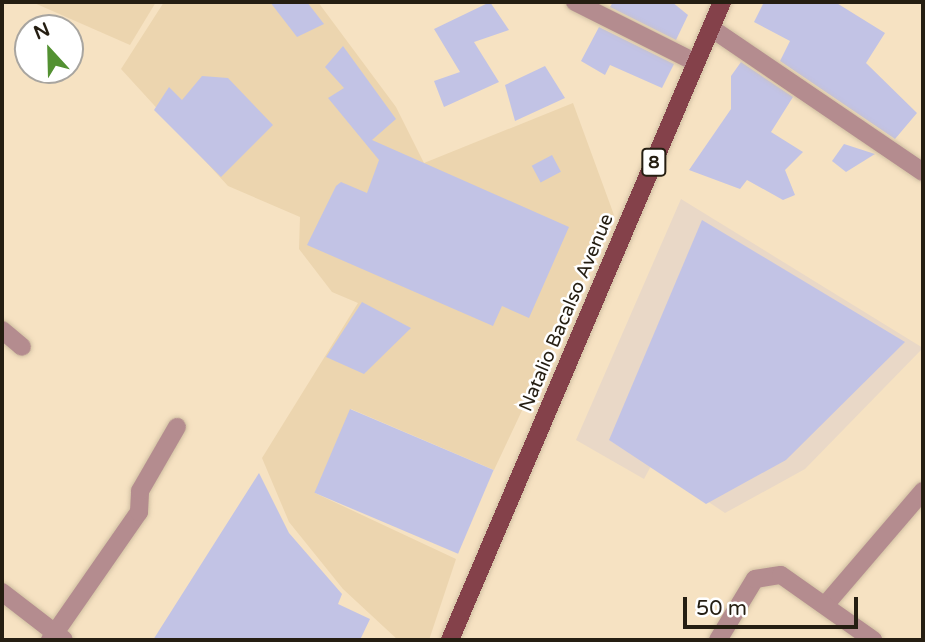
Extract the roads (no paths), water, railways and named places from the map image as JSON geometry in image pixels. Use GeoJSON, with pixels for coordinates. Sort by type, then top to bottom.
{"type":"FeatureCollection","features":[{"type":"Feature","properties":{"kind":"main road","name":"Natalio Bacalso Avenue"},"geometry":{"type":"LineString","coordinates":[[450,640],[722,2]]}},
{"type":"Feature","properties":{"kind":"street"},"geometry":{"type":"LineString","coordinates":[[575,2],[695,62]]}},
{"type":"Feature","properties":{"kind":"street"},"geometry":{"type":"LineString","coordinates":[[711,28],[923,172]]}},
{"type":"Feature","properties":{"kind":"street"},"geometry":{"type":"LineString","coordinates":[[2,330],[22,347]]}},
{"type":"Feature","properties":{"kind":"street"},"geometry":{"type":"LineString","coordinates":[[2,592],[57,638],[139,512],[139,491],[177,427]]}},
{"type":"Feature","properties":{"kind":"street"},"geometry":{"type":"LineString","coordinates":[[826,604],[923,491]]}},
{"type":"Feature","properties":{"kind":"street"},"geometry":{"type":"LineString","coordinates":[[718,640],[755,579],[781,575],[826,604],[873,640]]}}]}
